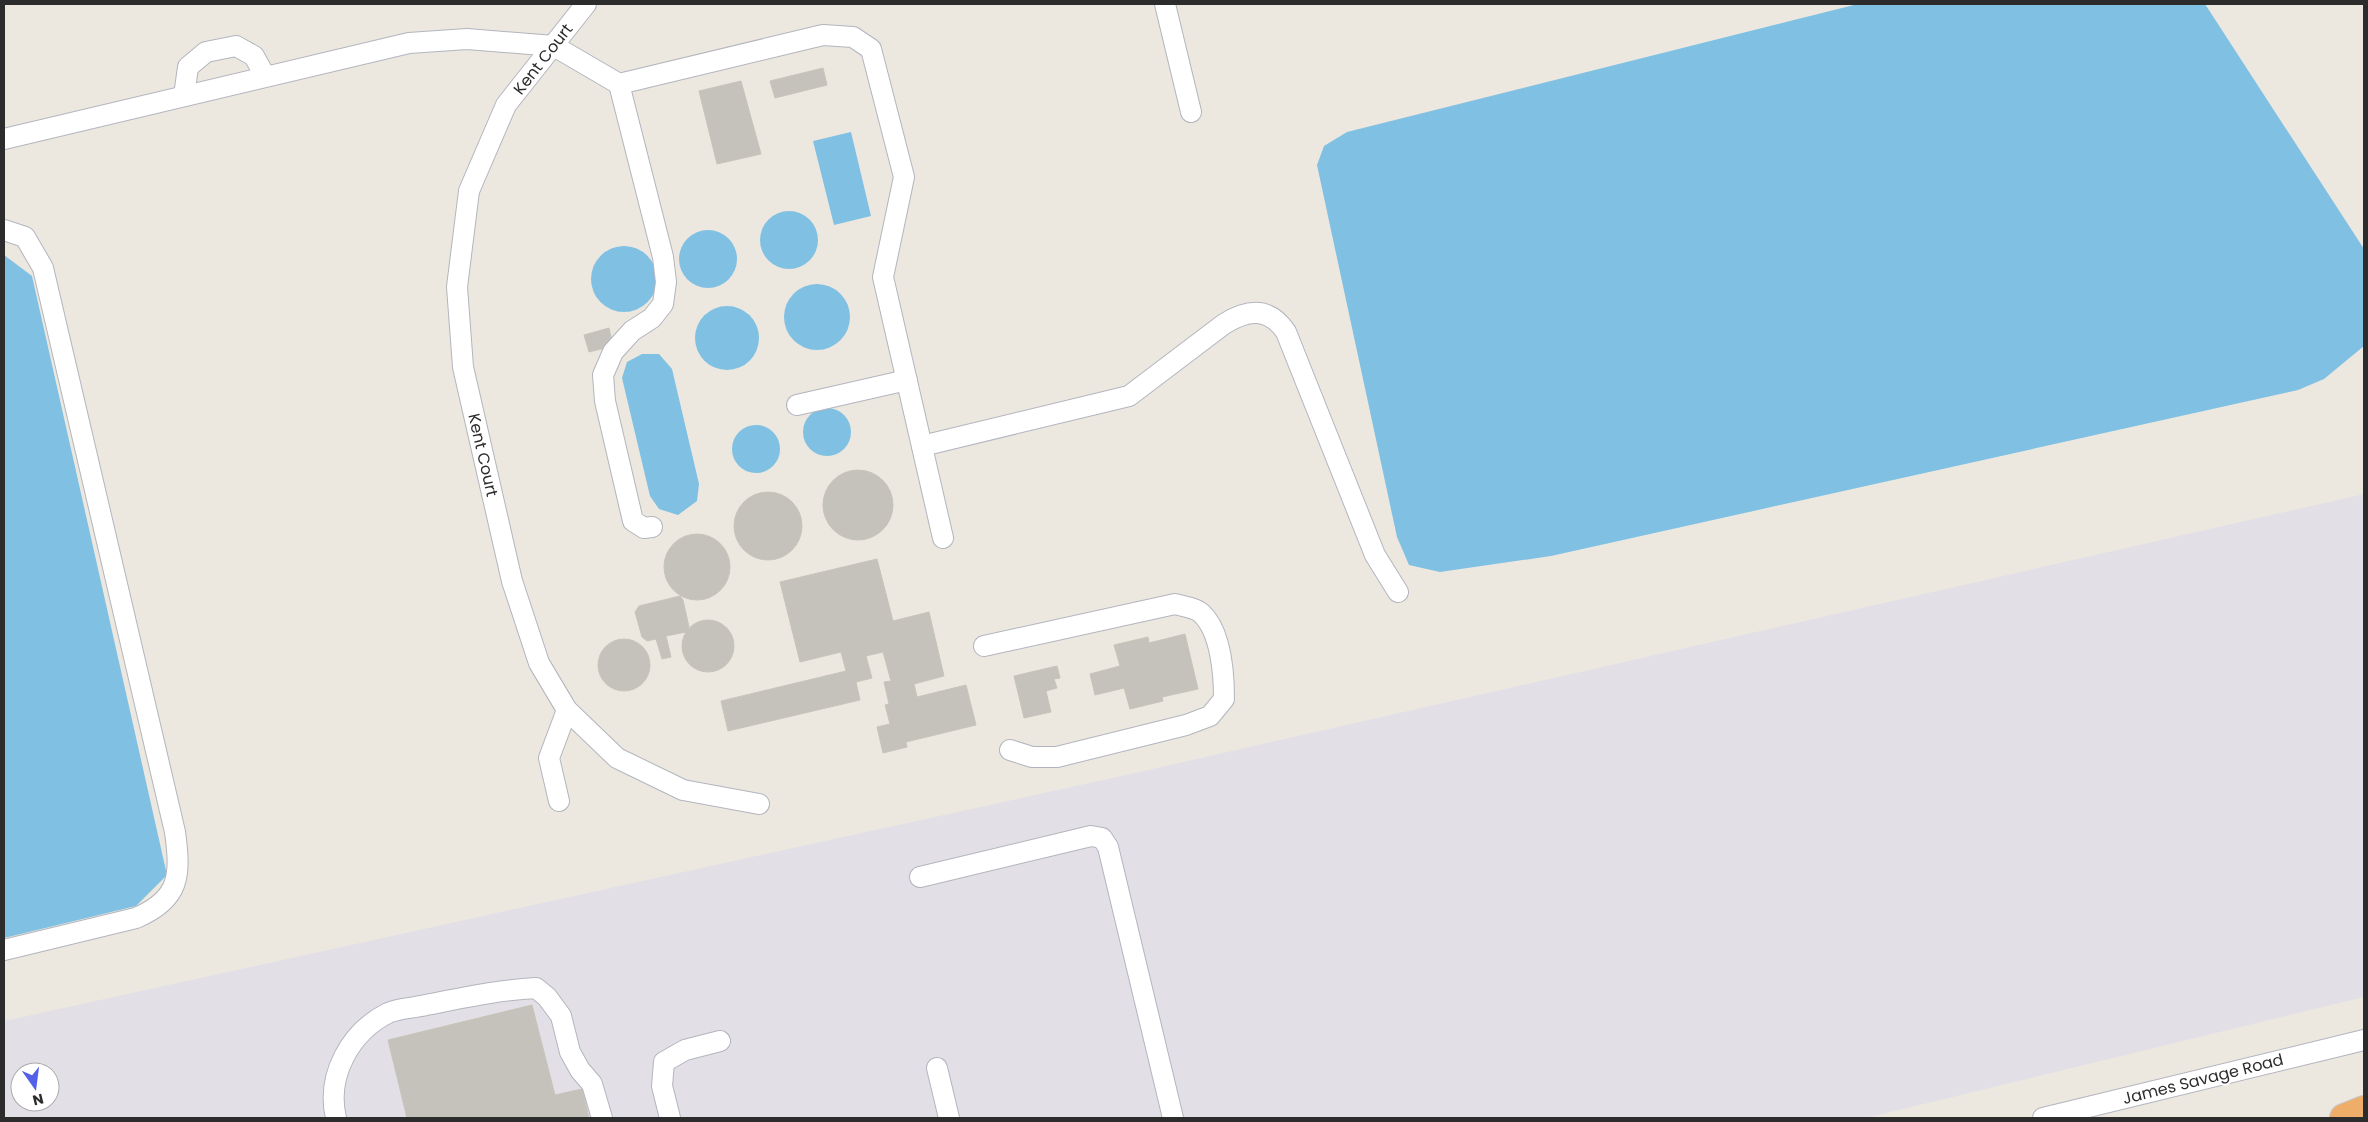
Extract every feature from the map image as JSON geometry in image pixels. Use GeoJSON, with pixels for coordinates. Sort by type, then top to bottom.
{"type":"FeatureCollection","features":[{"type":"Feature","properties":{"kind":"highway"},"geometry":{"type":"LineString","coordinates":[[2344,1118],[2364,1110]]}},
{"type":"Feature","properties":{"kind":"street","name":"Kent Court"},"geometry":{"type":"LineString","coordinates":[[586,4],[506,106],[469,191],[457,287],[463,367],[512,581],[539,663],[567,710],[617,758],[683,790],[759,804]]}},
{"type":"Feature","properties":{"kind":"street"},"geometry":{"type":"LineString","coordinates":[[1165,4],[1191,112]]}},
{"type":"Feature","properties":{"kind":"street"},"geometry":{"type":"LineString","coordinates":[[4,139],[409,43],[467,39],[554,46],[619,84],[823,35],[853,37],[871,49],[904,176],[883,277],[943,538]]}},
{"type":"Feature","properties":{"kind":"street"},"geometry":{"type":"LineString","coordinates":[[184,96],[188,67],[206,52],[236,46],[254,56],[265,76]]}},
{"type":"Feature","properties":{"kind":"street"},"geometry":{"type":"LineString","coordinates":[[619,84],[664,257],[666,282],[663,304],[652,318],[632,331],[613,352],[603,375],[605,401],[633,521],[644,528],[652,527]]}},
{"type":"Feature","properties":{"kind":"street"},"geometry":{"type":"LineString","coordinates":[[4,230],[25,236],[43,268],[175,832],[178,865],[177,880],[163,903],[153,911],[136,918],[4,950]]}},
{"type":"Feature","properties":{"kind":"street"},"geometry":{"type":"LineString","coordinates":[[922,446],[1128,396],[1224,324],[1239,315],[1259,312],[1278,320],[1286,332],[1375,555],[1398,592]]}},
{"type":"Feature","properties":{"kind":"street"},"geometry":{"type":"LineString","coordinates":[[797,406],[907,380]]}},
{"type":"Feature","properties":{"kind":"street"},"geometry":{"type":"LineString","coordinates":[[984,646],[1175,604],[1200,611],[1213,628],[1224,675],[1224,699],[1210,716],[1186,726],[1057,757],[1032,757],[1010,750]]}},
{"type":"Feature","properties":{"kind":"street"},"geometry":{"type":"LineString","coordinates":[[559,801],[549,758],[567,710]]}},
{"type":"Feature","properties":{"kind":"street"},"geometry":{"type":"LineString","coordinates":[[920,877],[1091,836],[1102,838],[1108,847],[1173,1118]]}},
{"type":"Feature","properties":{"kind":"street"},"geometry":{"type":"LineString","coordinates":[[336,1118],[333,1081],[348,1049],[368,1026],[390,1013],[509,989],[536,988],[547,996],[561,1016],[570,1052],[580,1070],[592,1084],[602,1118]]}},
{"type":"Feature","properties":{"kind":"street","name":"James Savage Road"},"geometry":{"type":"LineString","coordinates":[[2043,1118],[2364,1040]]}},
{"type":"Feature","properties":{"kind":"street"},"geometry":{"type":"LineString","coordinates":[[670,1118],[662,1086],[664,1062],[685,1050],[720,1041]]}},
{"type":"Feature","properties":{"kind":"street"},"geometry":{"type":"LineString","coordinates":[[937,1068],[949,1118]]}},
{"type":"Feature","properties":{"kind":"shaded area"},"geometry":{"type":"Polygon","coordinates":[[[2364,494],[2364,997],[1866,1118],[4,1118],[4,1021],[1126,775],[2364,494]]]}},
{"type":"Feature","properties":{"kind":"water"},"geometry":{"type":"Polygon","coordinates":[[[1858,4],[2205,4],[2364,249],[2364,346],[2324,379],[2298,390],[1551,556],[1440,572],[1409,565],[1397,537],[1317,165],[1324,146],[1347,132],[1858,4]]]}},
{"type":"Feature","properties":{"kind":"water"},"geometry":{"type":"Polygon","coordinates":[[[851,132],[871,216],[834,225],[813,141],[851,132]]]}},
{"type":"Feature","properties":{"kind":"water"},"geometry":{"type":"Polygon","coordinates":[[[783,211],[795,211],[810,219],[818,234],[818,246],[810,261],[795,269],[783,269],[768,261],[760,246],[760,234],[768,219],[783,211]]]}},
{"type":"Feature","properties":{"kind":"water"},"geometry":{"type":"Polygon","coordinates":[[[702,230],[714,230],[724,234],[733,243],[737,265],[729,280],[714,288],[702,288],[692,284],[683,275],[679,265],[679,253],[683,243],[692,234],[702,230]]]}},
{"type":"Feature","properties":{"kind":"water"},"geometry":{"type":"Polygon","coordinates":[[[624,246],[636,249],[647,256],[654,267],[657,279],[654,291],[647,302],[636,309],[624,312],[612,309],[601,302],[594,291],[591,279],[594,267],[601,256],[612,249],[624,246]]]}},
{"type":"Feature","properties":{"kind":"water"},"geometry":{"type":"Polygon","coordinates":[[[4,255],[32,276],[167,875],[136,906],[4,938],[4,255]]]}},
{"type":"Feature","properties":{"kind":"water"},"geometry":{"type":"Polygon","coordinates":[[[817,284],[830,287],[840,294],[847,304],[850,317],[847,330],[840,340],[830,347],[817,350],[804,347],[794,340],[787,330],[784,317],[787,304],[794,294],[804,287],[817,284]]]}},
{"type":"Feature","properties":{"kind":"water"},"geometry":{"type":"Polygon","coordinates":[[[721,306],[733,306],[750,315],[757,326],[759,338],[757,350],[750,361],[733,370],[721,370],[709,365],[700,356],[695,344],[695,332],[700,320],[709,311],[721,306]]]}},
{"type":"Feature","properties":{"kind":"water"},"geometry":{"type":"Polygon","coordinates":[[[642,354],[659,354],[672,369],[699,484],[697,501],[678,515],[659,509],[650,496],[622,378],[627,362],[642,354]]]}},
{"type":"Feature","properties":{"kind":"water"},"geometry":{"type":"Polygon","coordinates":[[[827,408],[836,410],[844,415],[849,423],[851,432],[849,441],[844,449],[836,454],[827,456],[818,454],[810,449],[805,441],[803,432],[805,423],[810,415],[818,410],[827,408]]]}},
{"type":"Feature","properties":{"kind":"water"},"geometry":{"type":"Polygon","coordinates":[[[751,425],[761,425],[773,432],[780,444],[780,454],[773,466],[761,473],[751,473],[743,469],[736,462],[732,454],[732,444],[736,436],[743,429],[751,425]]]}},
{"type":"Feature","properties":{"kind":"building"},"geometry":{"type":"Polygon","coordinates":[[[823,68],[827,85],[775,98],[770,81],[823,68]]]}},
{"type":"Feature","properties":{"kind":"building"},"geometry":{"type":"Polygon","coordinates":[[[741,81],[761,154],[717,164],[699,91],[741,81]]]}},
{"type":"Feature","properties":{"kind":"building"},"geometry":{"type":"Polygon","coordinates":[[[609,328],[613,346],[589,352],[584,335],[609,328]]]}},
{"type":"Feature","properties":{"kind":"building"},"geometry":{"type":"Polygon","coordinates":[[[858,470],[877,476],[887,486],[893,505],[887,524],[877,534],[858,540],[839,534],[829,524],[823,505],[829,486],[839,476],[858,470]]]}},
{"type":"Feature","properties":{"kind":"building"},"geometry":{"type":"Polygon","coordinates":[[[761,492],[775,492],[787,497],[797,507],[802,519],[802,533],[797,545],[787,555],[775,560],[761,560],[749,555],[739,545],[734,533],[734,519],[739,507],[749,497],[761,492]]]}},
{"type":"Feature","properties":{"kind":"building"},"geometry":{"type":"Polygon","coordinates":[[[697,534],[710,536],[720,544],[728,554],[730,567],[728,580],[720,590],[710,598],[697,600],[684,598],[674,590],[666,580],[664,567],[666,554],[674,544],[684,536],[697,534]]]}},
{"type":"Feature","properties":{"kind":"building"},"geometry":{"type":"Polygon","coordinates":[[[877,559],[893,621],[929,612],[944,676],[914,684],[917,697],[966,685],[976,725],[906,742],[907,747],[883,753],[877,727],[890,724],[885,705],[889,704],[884,682],[891,681],[883,652],[866,656],[872,678],[856,682],[860,700],[728,731],[721,701],[846,671],[841,652],[800,662],[780,582],[877,559]]]}},
{"type":"Feature","properties":{"kind":"building"},"geometry":{"type":"Polygon","coordinates":[[[680,596],[683,600],[689,627],[686,632],[666,636],[671,657],[662,659],[656,639],[647,641],[642,637],[635,612],[639,606],[680,596]]]}},
{"type":"Feature","properties":{"kind":"building"},"geometry":{"type":"Polygon","coordinates":[[[703,620],[713,620],[722,624],[730,632],[734,646],[730,660],[722,668],[713,672],[703,672],[694,668],[686,660],[682,651],[682,641],[686,632],[694,624],[703,620]]]}},
{"type":"Feature","properties":{"kind":"building"},"geometry":{"type":"Polygon","coordinates":[[[1185,634],[1198,689],[1162,697],[1163,701],[1130,709],[1124,688],[1095,695],[1090,674],[1120,666],[1114,645],[1148,637],[1149,643],[1185,634]]]}},
{"type":"Feature","properties":{"kind":"building"},"geometry":{"type":"Polygon","coordinates":[[[624,639],[638,643],[646,651],[650,665],[646,679],[638,687],[624,691],[610,687],[602,679],[598,665],[602,651],[610,643],[624,639]]]}},
{"type":"Feature","properties":{"kind":"building"},"geometry":{"type":"Polygon","coordinates":[[[1057,666],[1060,678],[1054,679],[1057,688],[1046,691],[1051,712],[1024,718],[1014,676],[1057,666]]]}},
{"type":"Feature","properties":{"kind":"building"},"geometry":{"type":"Polygon","coordinates":[[[532,1005],[555,1095],[582,1089],[589,1118],[407,1118],[388,1040],[532,1005]]]}}]}
